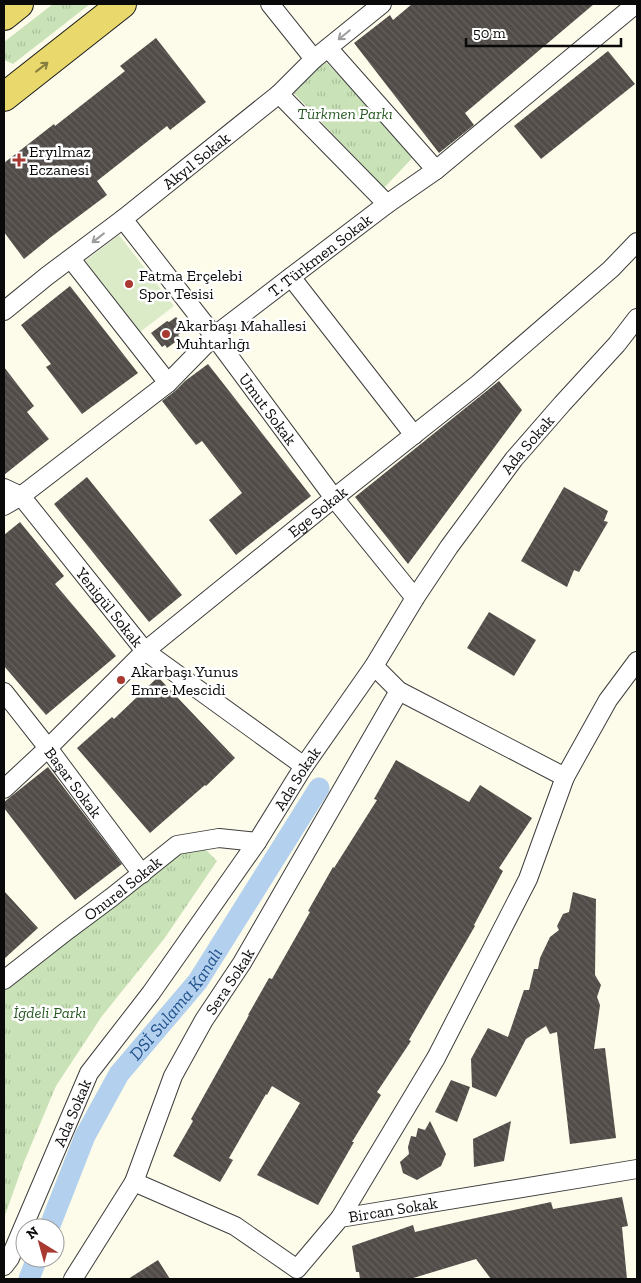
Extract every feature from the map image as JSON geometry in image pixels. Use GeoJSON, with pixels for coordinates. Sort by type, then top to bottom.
{"type":"FeatureCollection","features":[{"type":"Feature","properties":{"kind":"main road"},"geometry":{"type":"LineString","coordinates":[[4,16],[19,4]]}},
{"type":"Feature","properties":{"kind":"main road"},"geometry":{"type":"LineString","coordinates":[[4,97],[122,4]]}},
{"type":"Feature","properties":{"kind":"street"},"geometry":{"type":"LineString","coordinates":[[270,4],[436,170]]}},
{"type":"Feature","properties":{"kind":"street","name":"Akyıl Sokak"},"geometry":{"type":"LineString","coordinates":[[4,311],[279,94],[321,54],[382,4]]}},
{"type":"Feature","properties":{"kind":"street","name":"T. Türkmen Sokak"},"geometry":{"type":"LineString","coordinates":[[4,506],[21,496],[168,383],[214,336],[387,204],[436,170],[636,4]]}},
{"type":"Feature","properties":{"kind":"street"},"geometry":{"type":"LineString","coordinates":[[279,94],[387,204]]}},
{"type":"Feature","properties":{"kind":"street","name":"Umut Sokak"},"geometry":{"type":"LineString","coordinates":[[123,218],[214,336],[334,498],[415,598]]}},
{"type":"Feature","properties":{"kind":"street","name":"Ege Sokak"},"geometry":{"type":"LineString","coordinates":[[4,789],[145,651],[478,384],[611,269],[637,242]]}},
{"type":"Feature","properties":{"kind":"street"},"geometry":{"type":"LineString","coordinates":[[71,259],[168,383]]}},
{"type":"Feature","properties":{"kind":"street"},"geometry":{"type":"LineString","coordinates":[[290,277],[414,435]]}},
{"type":"Feature","properties":{"kind":"street","name":"Ada Sokak"},"geometry":{"type":"LineString","coordinates":[[4,1266],[10,1258],[89,1073],[151,993],[257,842],[304,766],[374,666],[415,598],[449,547],[514,459],[617,344],[637,318]]}},
{"type":"Feature","properties":{"kind":"street","name":"Yenigül Sokak"},"geometry":{"type":"LineString","coordinates":[[4,488],[21,496],[145,651],[304,766]]}},
{"type":"Feature","properties":{"kind":"street"},"geometry":{"type":"LineString","coordinates":[[340,1218],[436,1058],[528,879],[565,778],[608,700],[637,661]]}},
{"type":"Feature","properties":{"kind":"street"},"geometry":{"type":"LineString","coordinates":[[374,666],[399,691],[565,778]]}},
{"type":"Feature","properties":{"kind":"street","name":"Sera Sokak"},"geometry":{"type":"LineString","coordinates":[[73,1279],[134,1182],[173,1076],[204,1020],[247,954],[399,691]]}},
{"type":"Feature","properties":{"kind":"street","name":"Başar Sokak"},"geometry":{"type":"LineString","coordinates":[[4,692],[142,874]]}},
{"type":"Feature","properties":{"kind":"street","name":"Onurel Sokak"},"geometry":{"type":"LineString","coordinates":[[4,980],[177,845],[219,838],[257,842]]}},
{"type":"Feature","properties":{"kind":"street","name":"Bircan Sokak"},"geometry":{"type":"LineString","coordinates":[[134,1182],[235,1226],[299,1274],[340,1218],[637,1169]]}},
{"type":"Feature","properties":{"kind":"green space"},"geometry":{"type":"Polygon","coordinates":[[[53,4],[90,4],[13,64],[4,60],[4,42],[53,4]]]}},
{"type":"Feature","properties":{"kind":"green space","name":"Türkmen Parkı"},"geometry":{"type":"Polygon","coordinates":[[[325,61],[415,155],[384,188],[291,90],[325,61]]]}},
{"type":"Feature","properties":{"kind":"green space","name":"Fatma Erçelebi Spor Tesisi"},"geometry":{"type":"Polygon","coordinates":[[[119,235],[174,306],[140,332],[85,261],[119,235]]]}},
{"type":"Feature","properties":{"kind":"green space","name":"İğdeli Parkı"},"geometry":{"type":"Polygon","coordinates":[[[201,845],[217,861],[164,939],[102,1016],[56,1086],[24,1162],[4,1218],[4,989],[174,854],[201,845]]]}},
{"type":"Feature","properties":{"kind":"building"},"geometry":{"type":"Polygon","coordinates":[[[412,4],[594,4],[465,113],[474,125],[439,153],[354,43],[390,15],[393,20],[412,4]]]}},
{"type":"Feature","properties":{"kind":"building"},"geometry":{"type":"Polygon","coordinates":[[[156,38],[206,102],[170,130],[167,126],[97,181],[107,195],[24,259],[4,232],[4,163],[125,71],[120,66],[156,38]]]}},
{"type":"Feature","properties":{"kind":"building"},"geometry":{"type":"Polygon","coordinates":[[[608,51],[635,84],[541,159],[514,126],[608,51]]]}},
{"type":"Feature","properties":{"kind":"building"},"geometry":{"type":"Polygon","coordinates":[[[70,286],[138,373],[82,414],[46,367],[51,364],[21,325],[70,286]]]}},
{"type":"Feature","properties":{"kind":"building","name":"Akarbaşı Mahallesi Muhtarlığı"},"geometry":{"type":"Polygon","coordinates":[[[176,317],[186,329],[178,335],[181,338],[167,348],[165,345],[162,347],[151,333],[176,317]]]}},
{"type":"Feature","properties":{"kind":"building"},"geometry":{"type":"Polygon","coordinates":[[[208,364],[311,496],[236,555],[209,520],[242,493],[202,441],[196,445],[162,401],[208,364]]]}},
{"type":"Feature","properties":{"kind":"building"},"geometry":{"type":"Polygon","coordinates":[[[4,367],[34,406],[27,412],[49,439],[4,475],[4,367]]]}},
{"type":"Feature","properties":{"kind":"building"},"geometry":{"type":"Polygon","coordinates":[[[499,381],[522,410],[408,564],[355,497],[499,381]]]}},
{"type":"Feature","properties":{"kind":"building"},"geometry":{"type":"Polygon","coordinates":[[[87,477],[182,595],[149,622],[54,504],[87,477]]]}},
{"type":"Feature","properties":{"kind":"building"},"geometry":{"type":"Polygon","coordinates":[[[564,487],[608,511],[604,521],[608,522],[579,572],[574,570],[567,587],[521,561],[564,487]]]}},
{"type":"Feature","properties":{"kind":"building"},"geometry":{"type":"Polygon","coordinates":[[[20,522],[64,576],[55,584],[116,656],[46,715],[4,666],[4,535],[20,522]]]}},
{"type":"Feature","properties":{"kind":"building"},"geometry":{"type":"Polygon","coordinates":[[[489,612],[536,640],[514,676],[467,648],[489,612]]]}},
{"type":"Feature","properties":{"kind":"building"},"geometry":{"type":"Polygon","coordinates":[[[158,677],[235,758],[206,786],[150,833],[77,748],[112,717],[114,719],[158,677]]]}},
{"type":"Feature","properties":{"kind":"building"},"geometry":{"type":"Polygon","coordinates":[[[396,760],[469,802],[480,785],[532,818],[499,868],[503,871],[475,926],[409,1040],[411,1041],[377,1092],[381,1095],[352,1142],[354,1142],[318,1205],[257,1175],[300,1103],[272,1086],[229,1158],[233,1160],[220,1182],[173,1156],[248,1015],[269,978],[272,979],[333,867],[377,800],[374,799],[396,760]]]}},
{"type":"Feature","properties":{"kind":"building"},"geometry":{"type":"Polygon","coordinates":[[[48,767],[122,864],[75,900],[4,808],[4,802],[48,767]]]}},
{"type":"Feature","properties":{"kind":"building"},"geometry":{"type":"Polygon","coordinates":[[[4,891],[38,928],[4,959],[4,891]]]}},
{"type":"Feature","properties":{"kind":"building"},"geometry":{"type":"Polygon","coordinates":[[[573,892],[596,899],[595,975],[601,985],[597,997],[600,1005],[594,1049],[605,1048],[616,1138],[570,1144],[557,1032],[550,1034],[546,1026],[526,1039],[496,1097],[472,1087],[471,1059],[488,1028],[508,1037],[524,990],[529,990],[534,969],[538,969],[540,958],[550,937],[559,930],[557,926],[563,914],[569,912],[573,892]]]}},
{"type":"Feature","properties":{"kind":"building"},"geometry":{"type":"Polygon","coordinates":[[[451,1080],[470,1087],[457,1122],[435,1112],[451,1080]]]}},
{"type":"Feature","properties":{"kind":"building"},"geometry":{"type":"Polygon","coordinates":[[[430,1121],[446,1154],[441,1166],[417,1180],[403,1173],[400,1162],[409,1154],[408,1147],[411,1136],[416,1137],[418,1128],[425,1130],[430,1121]]]}},
{"type":"Feature","properties":{"kind":"building"},"geometry":{"type":"Polygon","coordinates":[[[511,1121],[504,1161],[474,1167],[473,1139],[511,1121]]]}},
{"type":"Feature","properties":{"kind":"building"},"geometry":{"type":"Polygon","coordinates":[[[622,1197],[628,1226],[622,1227],[627,1279],[491,1279],[476,1259],[410,1279],[360,1279],[359,1272],[356,1272],[352,1246],[413,1225],[415,1232],[551,1202],[553,1209],[622,1197]]]}},
{"type":"Feature","properties":{"kind":"building"},"geometry":{"type":"Polygon","coordinates":[[[158,1260],[170,1279],[128,1279],[158,1260]]]}},
{"type":"Feature","properties":{"kind":"waterway","name":"DSİ Sulama Kanalı"},"geometry":{"type":"LineString","coordinates":[[53,1218],[85,1136],[119,1074],[198,981],[319,788]]}},
{"type":"Feature","properties":{"kind":"waterway","name":"DSİ Sulama Kanalı"},"geometry":{"type":"LineString","coordinates":[[29,1279],[33,1268]]}},
{"type":"Feature","properties":{"kind":"place","name":"Eryılmaz Eczanesi"},"geometry":{"type":"Point","coordinates":[19,160]}},
{"type":"Feature","properties":{"kind":"place","name":"Fatma Erçelebi Spor Tesisi"},"geometry":{"type":"Point","coordinates":[129,284]}},
{"type":"Feature","properties":{"kind":"place","name":"Akarbaşı Mahallesi Muhtarlığı"},"geometry":{"type":"Point","coordinates":[166,334]}},
{"type":"Feature","properties":{"kind":"place","name":"Akarbaşı Yunus Emre Mescidi"},"geometry":{"type":"Point","coordinates":[121,680]}}]}
